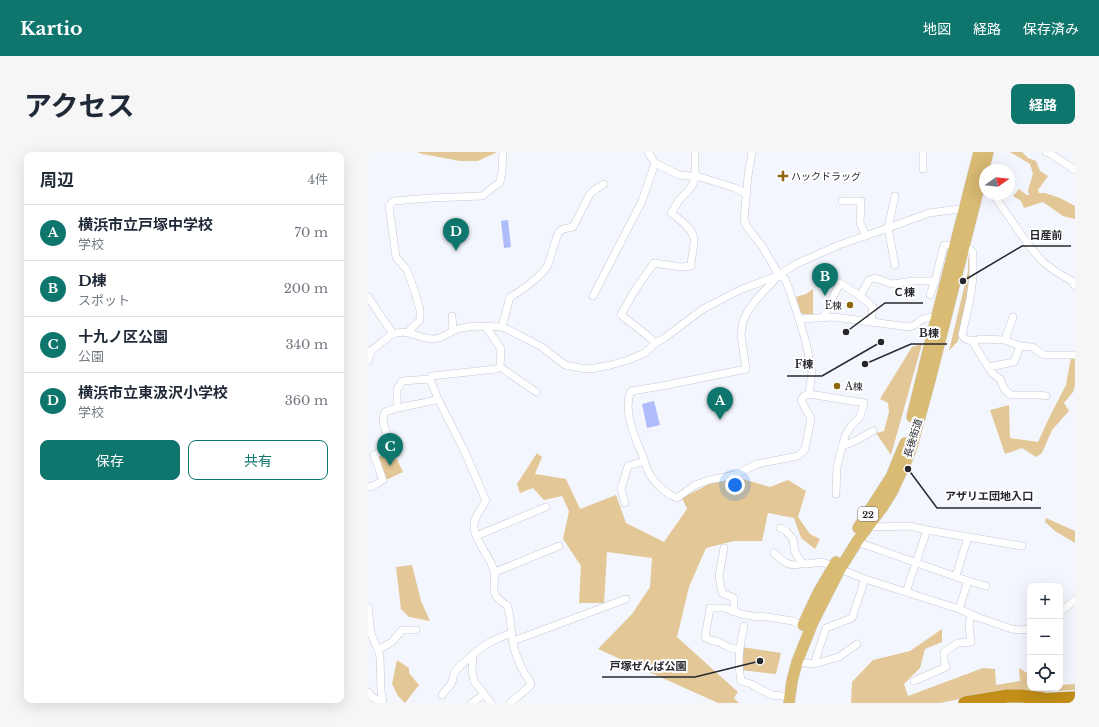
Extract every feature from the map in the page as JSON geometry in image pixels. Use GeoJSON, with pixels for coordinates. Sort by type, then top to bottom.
{"type":"FeatureCollection","features":[{"type":"Feature","properties":{"kind":"highway"},"geometry":{"type":"LineString","coordinates":[[965,703],[1006,696],[1022,696],[1043,700]]}},
{"type":"Feature","properties":{"kind":"highway"},"geometry":{"type":"LineString","coordinates":[[1009,703],[1075,698]]}},
{"type":"Feature","properties":{"kind":"main road","name":"長後街道"},"geometry":{"type":"LineString","coordinates":[[785,701],[797,662],[837,567],[891,477],[905,443],[941,319],[960,246],[979,152]]}},
{"type":"Feature","properties":{"kind":"main road","name":"長後街道"},"geometry":{"type":"LineString","coordinates":[[986,164],[988,152]]}},
{"type":"Feature","properties":{"kind":"main road","name":"長後街道"},"geometry":{"type":"LineString","coordinates":[[968,208],[979,188]]}},
{"type":"Feature","properties":{"kind":"main road","name":"長後街道"},"geometry":{"type":"LineString","coordinates":[[785,701],[790,660],[803,626],[818,594],[882,508],[892,492],[910,452],[930,380],[941,319]]}},
{"type":"Feature","properties":{"kind":"street"},"geometry":{"type":"LineString","coordinates":[[408,332],[420,320],[420,310],[406,270],[396,257],[389,206],[393,201],[482,196],[500,182],[503,152]]}},
{"type":"Feature","properties":{"kind":"street"},"geometry":{"type":"LineString","coordinates":[[648,152],[655,163],[679,175],[700,177],[735,188],[747,194]]}},
{"type":"Feature","properties":{"kind":"street"},"geometry":{"type":"LineString","coordinates":[[655,343],[621,315],[635,290],[654,263],[680,267],[690,266],[694,236],[686,225],[670,213],[693,184],[695,177],[695,152]]}},
{"type":"Feature","properties":{"kind":"street"},"geometry":{"type":"LineString","coordinates":[[752,152],[744,220],[747,227],[762,246],[779,275],[785,279],[790,292],[806,342],[812,372],[809,394]]}},
{"type":"Feature","properties":{"kind":"street"},"geometry":{"type":"LineString","coordinates":[[922,169],[924,152]]}},
{"type":"Feature","properties":{"kind":"street"},"geometry":{"type":"LineString","coordinates":[[1046,152],[1075,170]]}},
{"type":"Feature","properties":{"kind":"street"},"geometry":{"type":"LineString","coordinates":[[593,296],[642,201],[655,163]]}},
{"type":"Feature","properties":{"kind":"street"},"geometry":{"type":"LineString","coordinates":[[502,327],[510,297],[517,294],[534,280],[547,266],[559,232],[563,229],[573,227],[590,194],[604,184]]}},
{"type":"Feature","properties":{"kind":"street"},"geometry":{"type":"LineString","coordinates":[[895,196],[888,228],[895,265]]}},
{"type":"Feature","properties":{"kind":"street"},"geometry":{"type":"LineString","coordinates":[[997,200],[1030,247],[1043,262],[1072,281],[1075,286]]}},
{"type":"Feature","properties":{"kind":"street"},"geometry":{"type":"LineString","coordinates":[[842,201],[861,201],[860,223],[866,236]]}},
{"type":"Feature","properties":{"kind":"street"},"geometry":{"type":"LineString","coordinates":[[368,361],[369,351],[393,334],[408,332],[433,339],[443,337],[458,329],[474,326],[505,328],[542,346],[565,365],[590,369],[602,367],[628,360],[645,353],[655,343],[702,308],[740,290],[779,275],[796,264],[831,248],[929,213],[968,208]]}},
{"type":"Feature","properties":{"kind":"street"},"geometry":{"type":"LineString","coordinates":[[930,295],[944,246],[960,246],[971,250],[973,253],[973,277],[962,335],[972,341],[982,339],[1005,340],[1020,346],[1032,347],[1044,355],[1075,355]]}},
{"type":"Feature","properties":{"kind":"street"},"geometry":{"type":"LineString","coordinates":[[779,275],[755,301],[743,321],[741,335],[746,369],[631,391],[628,398],[631,428],[648,471],[661,487],[671,496],[677,498],[695,485],[708,480],[735,475],[757,464],[798,456],[805,448],[811,418],[801,400],[804,396],[809,394],[864,403],[860,417],[851,426],[845,436],[837,466],[836,494]]}},
{"type":"Feature","properties":{"kind":"street"},"geometry":{"type":"LineString","coordinates":[[860,296],[869,280],[875,278],[892,284],[913,281],[935,281]]}},
{"type":"Feature","properties":{"kind":"street"},"geometry":{"type":"LineString","coordinates":[[823,318],[840,283],[872,306],[870,321]]}},
{"type":"Feature","properties":{"kind":"street"},"geometry":{"type":"LineString","coordinates":[[368,297],[393,334]]}},
{"type":"Feature","properties":{"kind":"street"},"geometry":{"type":"LineString","coordinates":[[452,316],[453,331]]}},
{"type":"Feature","properties":{"kind":"street"},"geometry":{"type":"LineString","coordinates":[[799,319],[834,317],[908,327],[916,325],[926,318],[941,319]]}},
{"type":"Feature","properties":{"kind":"street"},"geometry":{"type":"LineString","coordinates":[[1005,340],[1013,317]]}},
{"type":"Feature","properties":{"kind":"street"},"geometry":{"type":"LineString","coordinates":[[486,327],[501,349],[500,367]]}},
{"type":"Feature","properties":{"kind":"street"},"geometry":{"type":"LineString","coordinates":[[972,341],[992,373],[1000,379],[1004,389],[1011,395],[1046,396]]}},
{"type":"Feature","properties":{"kind":"street"},"geometry":{"type":"LineString","coordinates":[[988,367],[1014,362],[1020,346]]}},
{"type":"Feature","properties":{"kind":"street"},"geometry":{"type":"LineString","coordinates":[[397,407],[396,390],[402,381],[430,380],[432,376],[496,369],[500,367]]}},
{"type":"Feature","properties":{"kind":"street"},"geometry":{"type":"LineString","coordinates":[[500,367],[536,392]]}},
{"type":"Feature","properties":{"kind":"street"},"geometry":{"type":"LineString","coordinates":[[430,380],[464,450],[486,501],[478,513],[474,523],[474,530],[495,572],[494,590],[496,596],[507,605],[509,610],[516,655],[531,683],[530,686],[511,703]]}},
{"type":"Feature","properties":{"kind":"street"},"geometry":{"type":"LineString","coordinates":[[368,487],[373,486],[383,480],[374,455],[388,448],[390,442],[384,426],[383,415],[385,412],[397,407],[426,403],[438,399]]}},
{"type":"Feature","properties":{"kind":"street"},"geometry":{"type":"LineString","coordinates":[[842,446],[873,431]]}},
{"type":"Feature","properties":{"kind":"street"},"geometry":{"type":"LineString","coordinates":[[625,503],[621,489],[628,466],[644,461]]}},
{"type":"Feature","properties":{"kind":"street"},"geometry":{"type":"LineString","coordinates":[[476,536],[546,507]]}},
{"type":"Feature","properties":{"kind":"street"},"geometry":{"type":"LineString","coordinates":[[868,526],[909,526],[1022,546]]}},
{"type":"Feature","properties":{"kind":"street"},"geometry":{"type":"LineString","coordinates":[[780,528],[786,531],[793,539],[795,552],[802,563]]}},
{"type":"Feature","properties":{"kind":"street"},"geometry":{"type":"LineString","coordinates":[[906,592],[927,530]]}},
{"type":"Feature","properties":{"kind":"street"},"geometry":{"type":"LineString","coordinates":[[956,576],[968,537]]}},
{"type":"Feature","properties":{"kind":"street"},"geometry":{"type":"LineString","coordinates":[[858,540],[863,544],[986,586]]}},
{"type":"Feature","properties":{"kind":"street"},"geometry":{"type":"LineString","coordinates":[[495,572],[559,546]]}},
{"type":"Feature","properties":{"kind":"street"},"geometry":{"type":"LineString","coordinates":[[724,548],[718,576],[722,592],[734,598],[734,612]]}},
{"type":"Feature","properties":{"kind":"street"},"geometry":{"type":"LineString","coordinates":[[774,553],[784,562],[798,565],[802,563],[807,564],[822,562],[865,579],[959,609],[1012,629],[1027,629]]}},
{"type":"Feature","properties":{"kind":"street"},"geometry":{"type":"LineString","coordinates":[[814,664],[826,628],[852,618],[865,579]]}},
{"type":"Feature","properties":{"kind":"street"},"geometry":{"type":"LineString","coordinates":[[959,609],[968,581]]}},
{"type":"Feature","properties":{"kind":"street"},"geometry":{"type":"LineString","coordinates":[[513,641],[626,599]]}},
{"type":"Feature","properties":{"kind":"street"},"geometry":{"type":"LineString","coordinates":[[1063,610],[1075,600]]}},
{"type":"Feature","properties":{"kind":"street"},"geometry":{"type":"LineString","coordinates":[[368,607],[371,634],[380,657],[383,703]]}},
{"type":"Feature","properties":{"kind":"street"},"geometry":{"type":"LineString","coordinates":[[739,650],[705,637],[710,608],[725,608],[757,618],[760,616],[793,621],[803,626]]}},
{"type":"Feature","properties":{"kind":"street"},"geometry":{"type":"LineString","coordinates":[[914,681],[946,667],[944,652],[958,643],[971,642],[969,625],[972,614]]}},
{"type":"Feature","properties":{"kind":"street"},"geometry":{"type":"LineString","coordinates":[[744,626],[739,650],[739,671],[741,681],[752,684],[785,701]]}},
{"type":"Feature","properties":{"kind":"street"},"geometry":{"type":"LineString","coordinates":[[378,650],[392,642],[402,630],[416,630]]}},
{"type":"Feature","properties":{"kind":"street"},"geometry":{"type":"LineString","coordinates":[[442,695],[453,681],[454,674],[473,653],[490,642],[512,633]]}},
{"type":"Feature","properties":{"kind":"street"},"geometry":{"type":"LineString","coordinates":[[797,662],[814,664],[839,657],[857,644]]}},
{"type":"Feature","properties":{"kind":"street"},"geometry":{"type":"LineString","coordinates":[[473,653],[472,671],[474,681],[491,703]]}},
{"type":"Feature","properties":{"kind":"street"},"geometry":{"type":"LineString","coordinates":[[368,692],[372,697],[383,703]]}},
{"type":"Feature","properties":{"kind":"street"},"geometry":{"type":"LineString","coordinates":[[472,703],[484,694]]}},
{"type":"Feature","properties":{"kind":"shaded area"},"geometry":{"type":"Polygon","coordinates":[[[417,152],[497,152],[478,161],[460,161],[417,152]]]}},
{"type":"Feature","properties":{"kind":"shaded area"},"geometry":{"type":"Polygon","coordinates":[[[1010,152],[1022,152],[1028,158],[1036,161],[1040,171],[1048,176],[1038,190],[1039,193],[1045,193],[1060,198],[1075,206],[1075,219],[1063,216],[1043,202],[1024,208],[1021,201],[1015,197],[1015,194],[1019,189],[1029,195],[1028,190],[1033,174],[1030,164],[1010,152]]]}},
{"type":"Feature","properties":{"kind":"shaded area"},"geometry":{"type":"Polygon","coordinates":[[[969,256],[971,256],[971,277],[958,341],[949,351],[968,271],[969,256]]]}},
{"type":"Feature","properties":{"kind":"shaded area"},"geometry":{"type":"Polygon","coordinates":[[[813,289],[813,314],[803,314],[801,313],[796,297],[806,294],[813,289]]]}},
{"type":"Feature","properties":{"kind":"shaded area"},"geometry":{"type":"Polygon","coordinates":[[[922,344],[891,455],[876,433],[884,431],[889,412],[888,403],[880,399],[912,347],[922,344]]]}},
{"type":"Feature","properties":{"kind":"shaded area"},"geometry":{"type":"Polygon","coordinates":[[[1071,357],[1075,357],[1075,386],[1073,392],[1064,403],[1069,411],[1052,430],[1042,453],[1036,457],[1022,448],[1005,454],[990,410],[1009,405],[1010,438],[1038,442],[1066,385],[1071,357]]]}},
{"type":"Feature","properties":{"kind":"shaded area"},"geometry":{"type":"Polygon","coordinates":[[[392,449],[403,472],[386,480],[378,459],[379,455],[392,449]]]}},
{"type":"Feature","properties":{"kind":"shaded area"},"geometry":{"type":"Polygon","coordinates":[[[537,453],[542,457],[535,474],[566,479],[580,509],[616,495],[626,523],[664,542],[687,509],[682,498],[711,483],[736,477],[770,487],[788,480],[806,491],[798,517],[810,534],[820,539],[815,549],[801,538],[794,518],[768,513],[762,541],[734,541],[706,548],[689,587],[677,637],[738,692],[734,698],[739,703],[718,703],[598,649],[632,614],[650,587],[652,558],[607,552],[604,603],[579,603],[581,566],[563,539],[569,511],[562,496],[544,500],[533,488],[520,493],[517,484],[537,453]]]}},
{"type":"Feature","properties":{"kind":"shaded area"},"geometry":{"type":"Polygon","coordinates":[[[1046,518],[1075,531],[1075,543],[1055,531],[1045,522],[1046,518]]]}},
{"type":"Feature","properties":{"kind":"shaded area"},"geometry":{"type":"Polygon","coordinates":[[[412,565],[421,601],[430,621],[409,617],[401,609],[396,567],[412,565]]]}},
{"type":"Feature","properties":{"kind":"shaded area"},"geometry":{"type":"Polygon","coordinates":[[[942,629],[942,642],[925,649],[920,668],[904,684],[908,696],[983,668],[995,669],[996,685],[1020,681],[1019,668],[1027,673],[1027,690],[1005,690],[940,703],[851,703],[852,682],[873,660],[910,651],[942,629]]]}},
{"type":"Feature","properties":{"kind":"shaded area"},"geometry":{"type":"Polygon","coordinates":[[[742,647],[781,653],[776,674],[741,670],[742,647]]]}},
{"type":"Feature","properties":{"kind":"shaded area"},"geometry":{"type":"Polygon","coordinates":[[[397,660],[409,668],[409,673],[419,685],[405,703],[398,696],[392,684],[397,660]]]}},
{"type":"Feature","properties":{"kind":"shaded area"},"geometry":{"type":"Polygon","coordinates":[[[1075,684],[1075,690],[1063,691],[1063,685],[1075,684]]]}},
{"type":"Feature","properties":{"kind":"shaded area"},"geometry":{"type":"Polygon","coordinates":[[[1034,691],[1058,691],[1040,692],[1034,691]]]}},
{"type":"Feature","properties":{"kind":"water"},"geometry":{"type":"Polygon","coordinates":[[[508,220],[511,247],[504,248],[501,221],[508,220]]]}},
{"type":"Feature","properties":{"kind":"water"},"geometry":{"type":"Polygon","coordinates":[[[654,401],[660,425],[647,428],[642,404],[654,401]]]}},
{"type":"Feature","properties":{"kind":"place","name":"ハックドラッグ"},"geometry":{"type":"Point","coordinates":[783,176]}},
{"type":"Feature","properties":{"kind":"place","name":"横浜市立東汲沢小学校"},"geometry":{"type":"Point","coordinates":[456,251]}},
{"type":"Feature","properties":{"kind":"place","name":"日産前"},"geometry":{"type":"Point","coordinates":[963,281]}},
{"type":"Feature","properties":{"kind":"place","name":"D棟"},"geometry":{"type":"Point","coordinates":[825,296]}},
{"type":"Feature","properties":{"kind":"place","name":"E棟"},"geometry":{"type":"Point","coordinates":[850,305]}},
{"type":"Feature","properties":{"kind":"place","name":"Ｃ棟"},"geometry":{"type":"Point","coordinates":[846,332]}},
{"type":"Feature","properties":{"kind":"place","name":"F棟"},"geometry":{"type":"Point","coordinates":[881,342]}},
{"type":"Feature","properties":{"kind":"place","name":"B棟"},"geometry":{"type":"Point","coordinates":[865,364]}},
{"type":"Feature","properties":{"kind":"place","name":"A棟"},"geometry":{"type":"Point","coordinates":[837,386]}},
{"type":"Feature","properties":{"kind":"place","name":"横浜市立戸塚中学校"},"geometry":{"type":"Point","coordinates":[720,420]}},
{"type":"Feature","properties":{"kind":"place","name":"十九ノ区公園"},"geometry":{"type":"Point","coordinates":[390,466]}},
{"type":"Feature","properties":{"kind":"place","name":"アザリエ団地入口"},"geometry":{"type":"Point","coordinates":[908,469]}},
{"type":"Feature","properties":{"kind":"place","name":"戸塚ぜんば公園"},"geometry":{"type":"Point","coordinates":[760,661]}}]}
